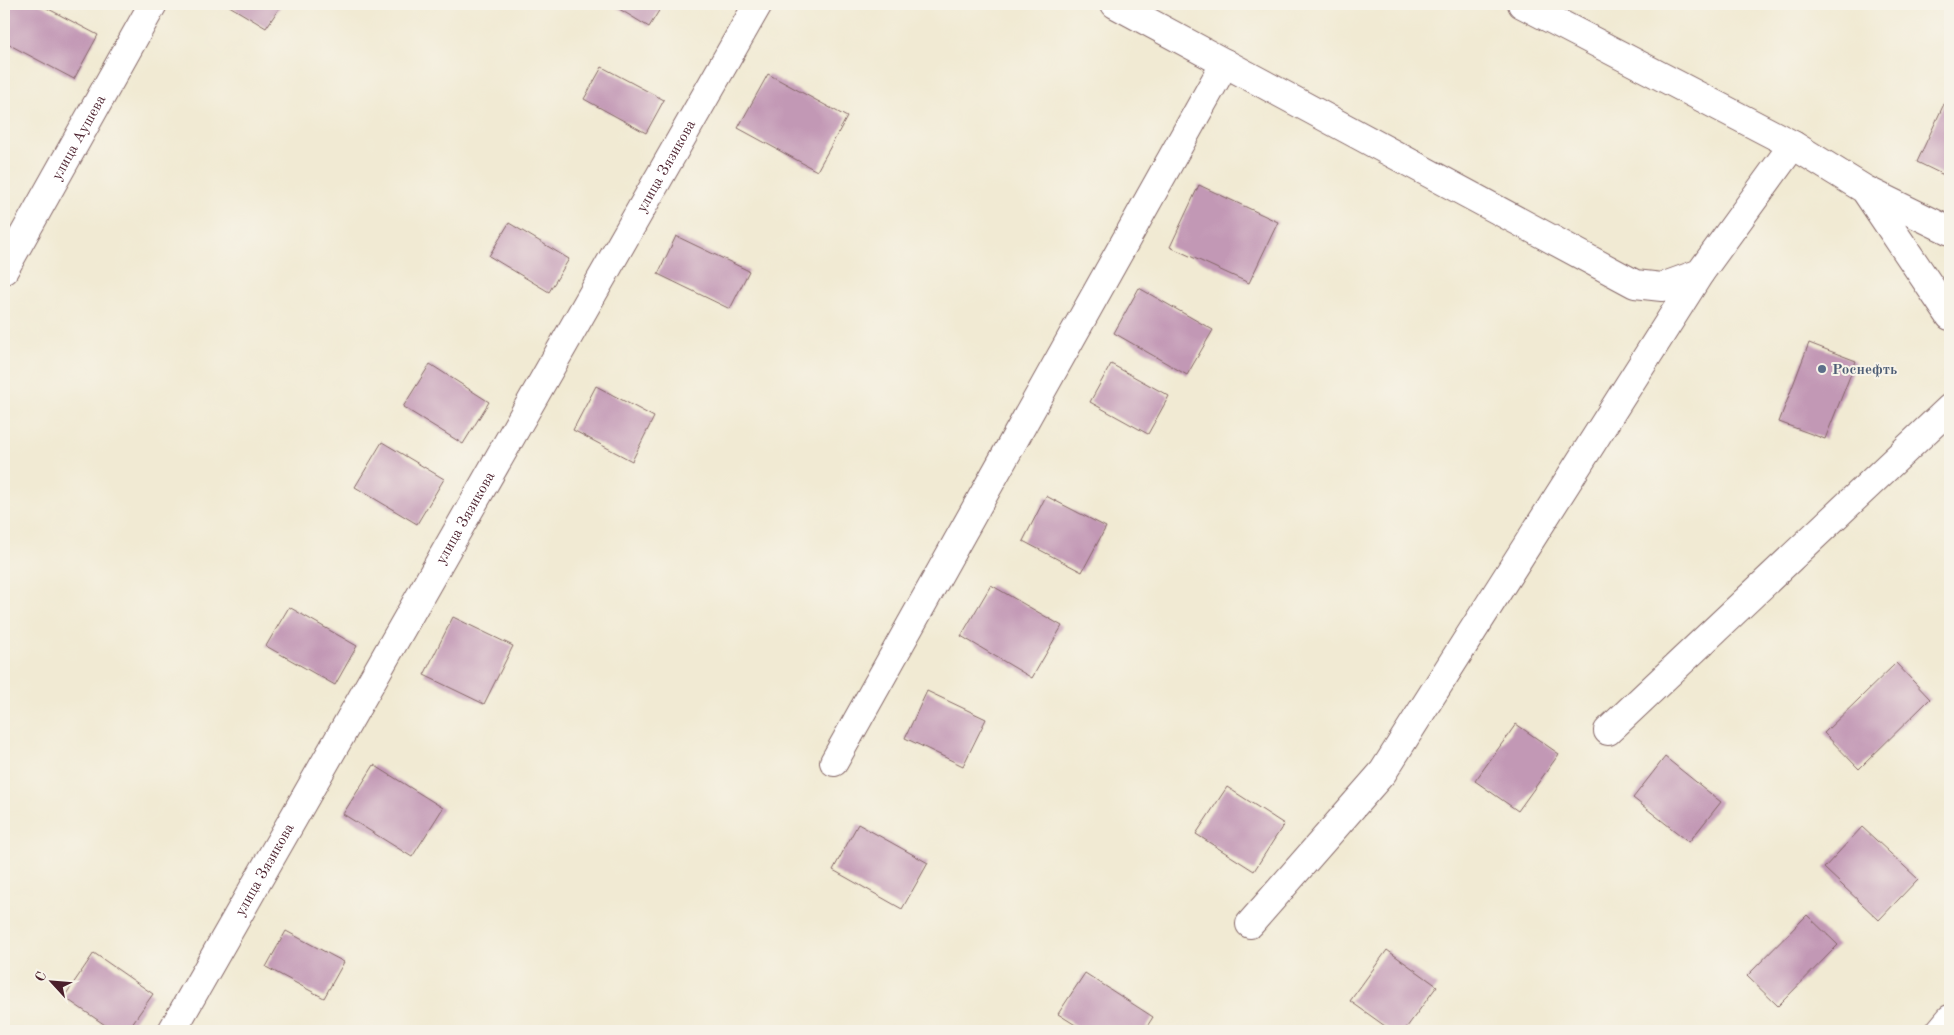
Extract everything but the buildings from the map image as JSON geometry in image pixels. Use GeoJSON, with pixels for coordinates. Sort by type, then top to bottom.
{"type":"FeatureCollection","features":[{"type":"Feature","properties":{"kind":"street","name":"улица Аушева"},"geometry":{"type":"LineString","coordinates":[[4,270],[153,4]]}},
{"type":"Feature","properties":{"kind":"street","name":"улица Зязикова"},"geometry":{"type":"LineString","coordinates":[[172,1031],[758,4]]}},
{"type":"Feature","properties":{"kind":"street"},"geometry":{"type":"LineString","coordinates":[[1115,4],[1634,284],[1662,287],[1700,273]]}},
{"type":"Feature","properties":{"kind":"street"},"geometry":{"type":"LineString","coordinates":[[1522,4],[1793,145],[1864,188],[1950,231]]}},
{"type":"Feature","properties":{"kind":"street"},"geometry":{"type":"LineString","coordinates":[[834,762],[1225,63]]}},
{"type":"Feature","properties":{"kind":"street"},"geometry":{"type":"LineString","coordinates":[[1250,924],[1383,772],[1700,273],[1793,145]]}},
{"type":"Feature","properties":{"kind":"street"},"geometry":{"type":"LineString","coordinates":[[1864,188],[1950,316]]}},
{"type":"Feature","properties":{"kind":"street"},"geometry":{"type":"LineString","coordinates":[[1608,731],[1950,408]]}},
{"type":"Feature","properties":{"kind":"street"},"geometry":{"type":"LineString","coordinates":[[1940,1031],[1950,1019]]}},
{"type":"Feature","properties":{"kind":"place","name":"Роснефть"},"geometry":{"type":"Point","coordinates":[1822,369]}}]}
